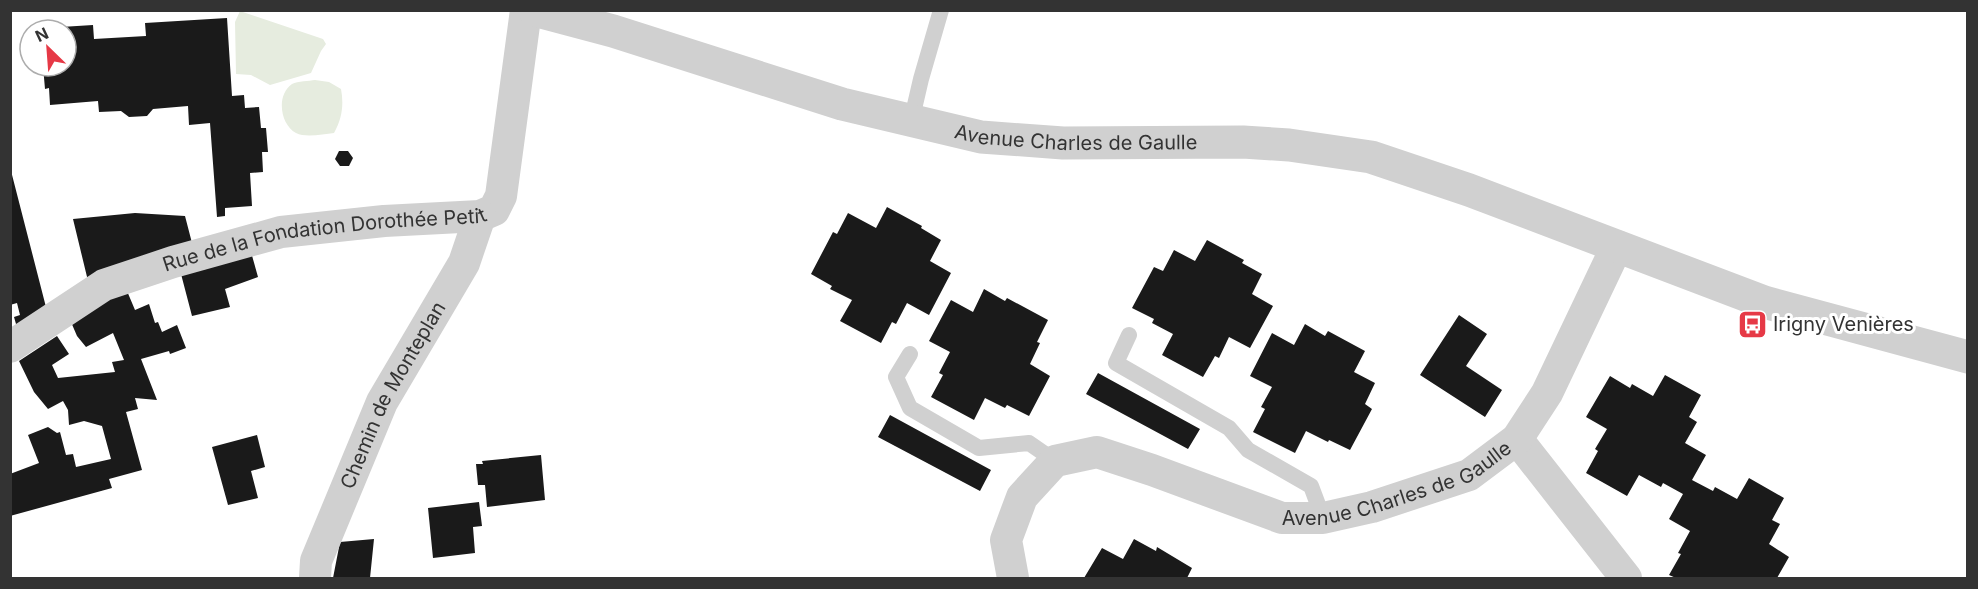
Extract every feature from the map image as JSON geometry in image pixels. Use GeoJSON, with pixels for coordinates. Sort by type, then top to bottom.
{"type":"FeatureCollection","features":[{"type":"Feature","properties":{"kind":"street","name":"Rue de la Fondation Dorothée Petit"},"geometry":{"type":"LineString","coordinates":[[10,347],[104,285],[173,262],[281,232],[384,221],[480,216],[494,210],[501,196],[526,10]]}},
{"type":"Feature","properties":{"kind":"street","name":"Avenue Charles de Gaulle"},"geometry":{"type":"LineString","coordinates":[[534,10],[613,31],[842,104],[981,137],[1063,143],[1289,144],[1371,158],[1416,172],[1764,302],[1968,357]]}},
{"type":"Feature","properties":{"kind":"street","name":"Chemin de Monteplan"},"geometry":{"type":"LineString","coordinates":[[315,579],[316,561],[382,402],[464,263],[480,216]]}},
{"type":"Feature","properties":{"kind":"street","name":"Avenue Charles de Gaulle"},"geometry":{"type":"LineString","coordinates":[[1055,461],[1097,452],[1282,518],[1323,518],[1372,507],[1469,475],[1517,439],[1547,393],[1617,246]]}},
{"type":"Feature","properties":{"kind":"street","name":"Avenue Charles de Gaulle"},"geometry":{"type":"LineString","coordinates":[[1517,439],[1626,579]]}},
{"type":"Feature","properties":{"kind":"street"},"geometry":{"type":"LineString","coordinates":[[1012,579],[1006,540],[1022,497],[1055,461]]}},
{"type":"Feature","properties":{"kind":"lane"},"geometry":{"type":"LineString","coordinates":[[911,122],[941,10]]}},
{"type":"Feature","properties":{"kind":"lane"},"geometry":{"type":"LineString","coordinates":[[1128,335],[1116,363],[1229,428],[1248,450],[1311,486],[1323,518]]}},
{"type":"Feature","properties":{"kind":"lane"},"geometry":{"type":"LineString","coordinates":[[909,354],[896,377],[910,408],[979,448],[1029,443],[1055,461]]}},
{"type":"Feature","properties":{"kind":"shaded area"},"geometry":{"type":"Polygon","coordinates":[[[240,11],[323,39],[326,44],[311,73],[270,85],[251,75],[236,74],[235,22],[240,11]]]}},
{"type":"Feature","properties":{"kind":"shaded area"},"geometry":{"type":"Polygon","coordinates":[[[315,80],[329,82],[341,89],[341,117],[334,133],[305,135],[296,133],[286,123],[283,116],[284,95],[292,84],[315,80]]]}},
{"type":"Feature","properties":{"kind":"building"},"geometry":{"type":"Polygon","coordinates":[[[227,18],[232,96],[244,95],[245,108],[259,107],[261,128],[266,128],[268,152],[262,152],[263,172],[250,173],[252,206],[225,208],[225,216],[217,217],[210,123],[189,125],[188,106],[153,109],[147,116],[129,117],[121,111],[99,112],[98,101],[50,105],[49,88],[45,89],[44,78],[78,78],[78,26],[93,25],[94,39],[146,36],[145,23],[227,18]]]}},
{"type":"Feature","properties":{"kind":"building"},"geometry":{"type":"Polygon","coordinates":[[[339,151],[348,151],[353,158],[349,166],[340,166],[335,159],[339,151]]]}},
{"type":"Feature","properties":{"kind":"building"},"geometry":{"type":"Polygon","coordinates":[[[10,167],[47,311],[18,331],[14,317],[20,315],[17,303],[10,305],[10,167]]]}},
{"type":"Feature","properties":{"kind":"building"},"geometry":{"type":"Polygon","coordinates":[[[887,207],[922,226],[921,228],[941,240],[930,261],[951,273],[929,315],[907,303],[896,324],[892,322],[881,343],[840,321],[852,300],[830,289],[832,286],[811,274],[833,232],[837,234],[848,213],[876,228],[887,207]]]}},
{"type":"Feature","properties":{"kind":"building"},"geometry":{"type":"Polygon","coordinates":[[[135,213],[185,216],[192,243],[88,281],[73,219],[135,213]]]}},
{"type":"Feature","properties":{"kind":"building"},"geometry":{"type":"Polygon","coordinates":[[[1207,240],[1244,260],[1242,263],[1262,274],[1252,294],[1273,306],[1250,348],[1229,337],[1219,358],[1215,356],[1203,377],[1162,355],[1173,334],[1152,323],[1154,319],[1132,308],[1154,267],[1163,271],[1174,250],[1195,261],[1207,240]]]}},
{"type":"Feature","properties":{"kind":"building"},"geometry":{"type":"Polygon","coordinates":[[[251,252],[258,277],[225,289],[230,307],[192,316],[181,274],[251,252]]]}},
{"type":"Feature","properties":{"kind":"building"},"geometry":{"type":"Polygon","coordinates":[[[984,289],[1005,301],[1007,298],[1048,320],[1037,342],[1040,343],[1030,364],[1050,376],[1029,416],[1007,405],[1005,408],[985,398],[974,420],[931,397],[943,375],[939,373],[950,352],[929,341],[951,300],[973,312],[984,289]]]}},
{"type":"Feature","properties":{"kind":"building"},"geometry":{"type":"Polygon","coordinates":[[[127,291],[135,310],[149,304],[155,323],[158,322],[162,332],[177,325],[186,348],[170,354],[169,351],[141,359],[157,400],[135,398],[138,409],[126,412],[142,470],[109,479],[112,488],[10,516],[10,474],[39,463],[28,435],[48,427],[57,433],[60,432],[66,455],[73,454],[76,467],[111,459],[102,426],[84,421],[69,425],[68,410],[63,401],[48,409],[34,392],[19,361],[57,336],[69,354],[52,365],[58,378],[115,372],[112,362],[124,360],[113,333],[86,347],[77,336],[71,322],[90,309],[127,291]]]}},
{"type":"Feature","properties":{"kind":"building"},"geometry":{"type":"Polygon","coordinates":[[[1459,315],[1487,334],[1466,366],[1502,390],[1485,417],[1420,375],[1459,315]]]}},
{"type":"Feature","properties":{"kind":"building"},"geometry":{"type":"Polygon","coordinates":[[[1305,324],[1325,336],[1328,331],[1365,351],[1354,372],[1375,383],[1365,404],[1372,409],[1350,450],[1306,431],[1295,453],[1253,432],[1265,409],[1261,407],[1272,387],[1250,376],[1272,333],[1294,345],[1305,324]]]}},
{"type":"Feature","properties":{"kind":"building"},"geometry":{"type":"Polygon","coordinates":[[[1098,373],[1200,429],[1188,449],[1086,394],[1098,373]]]}},
{"type":"Feature","properties":{"kind":"building"},"geometry":{"type":"Polygon","coordinates":[[[1665,375],[1701,395],[1689,417],[1697,422],[1685,443],[1706,455],[1692,480],[1713,491],[1715,487],[1737,499],[1749,478],[1784,498],[1772,520],[1780,524],[1769,544],[1789,557],[1777,578],[1676,578],[1669,575],[1690,531],[1669,519],[1683,494],[1663,483],[1661,487],[1639,475],[1627,496],[1586,473],[1598,451],[1595,449],[1607,429],[1586,417],[1610,376],[1630,388],[1632,384],[1653,396],[1665,375]]]}},
{"type":"Feature","properties":{"kind":"building"},"geometry":{"type":"Polygon","coordinates":[[[890,415],[991,470],[980,491],[878,437],[890,415]]]}},
{"type":"Feature","properties":{"kind":"building"},"geometry":{"type":"Polygon","coordinates":[[[257,435],[265,467],[251,471],[258,498],[228,505],[212,447],[257,435]]]}},
{"type":"Feature","properties":{"kind":"building"},"geometry":{"type":"Polygon","coordinates":[[[541,455],[545,500],[487,507],[485,485],[478,485],[476,464],[483,464],[482,461],[541,455]]]}},
{"type":"Feature","properties":{"kind":"building"},"geometry":{"type":"Polygon","coordinates":[[[479,502],[482,526],[473,527],[475,553],[433,558],[428,508],[479,502]]]}},
{"type":"Feature","properties":{"kind":"building"},"geometry":{"type":"Polygon","coordinates":[[[374,539],[370,578],[333,578],[340,542],[374,539]]]}},
{"type":"Feature","properties":{"kind":"building"},"geometry":{"type":"Polygon","coordinates":[[[1134,539],[1156,551],[1157,547],[1192,568],[1187,578],[1084,578],[1102,548],[1123,559],[1134,539]]]}},
{"type":"Feature","properties":{"kind":"place","name":"Irigny Venières"},"geometry":{"type":"Point","coordinates":[1752,324]}}]}
